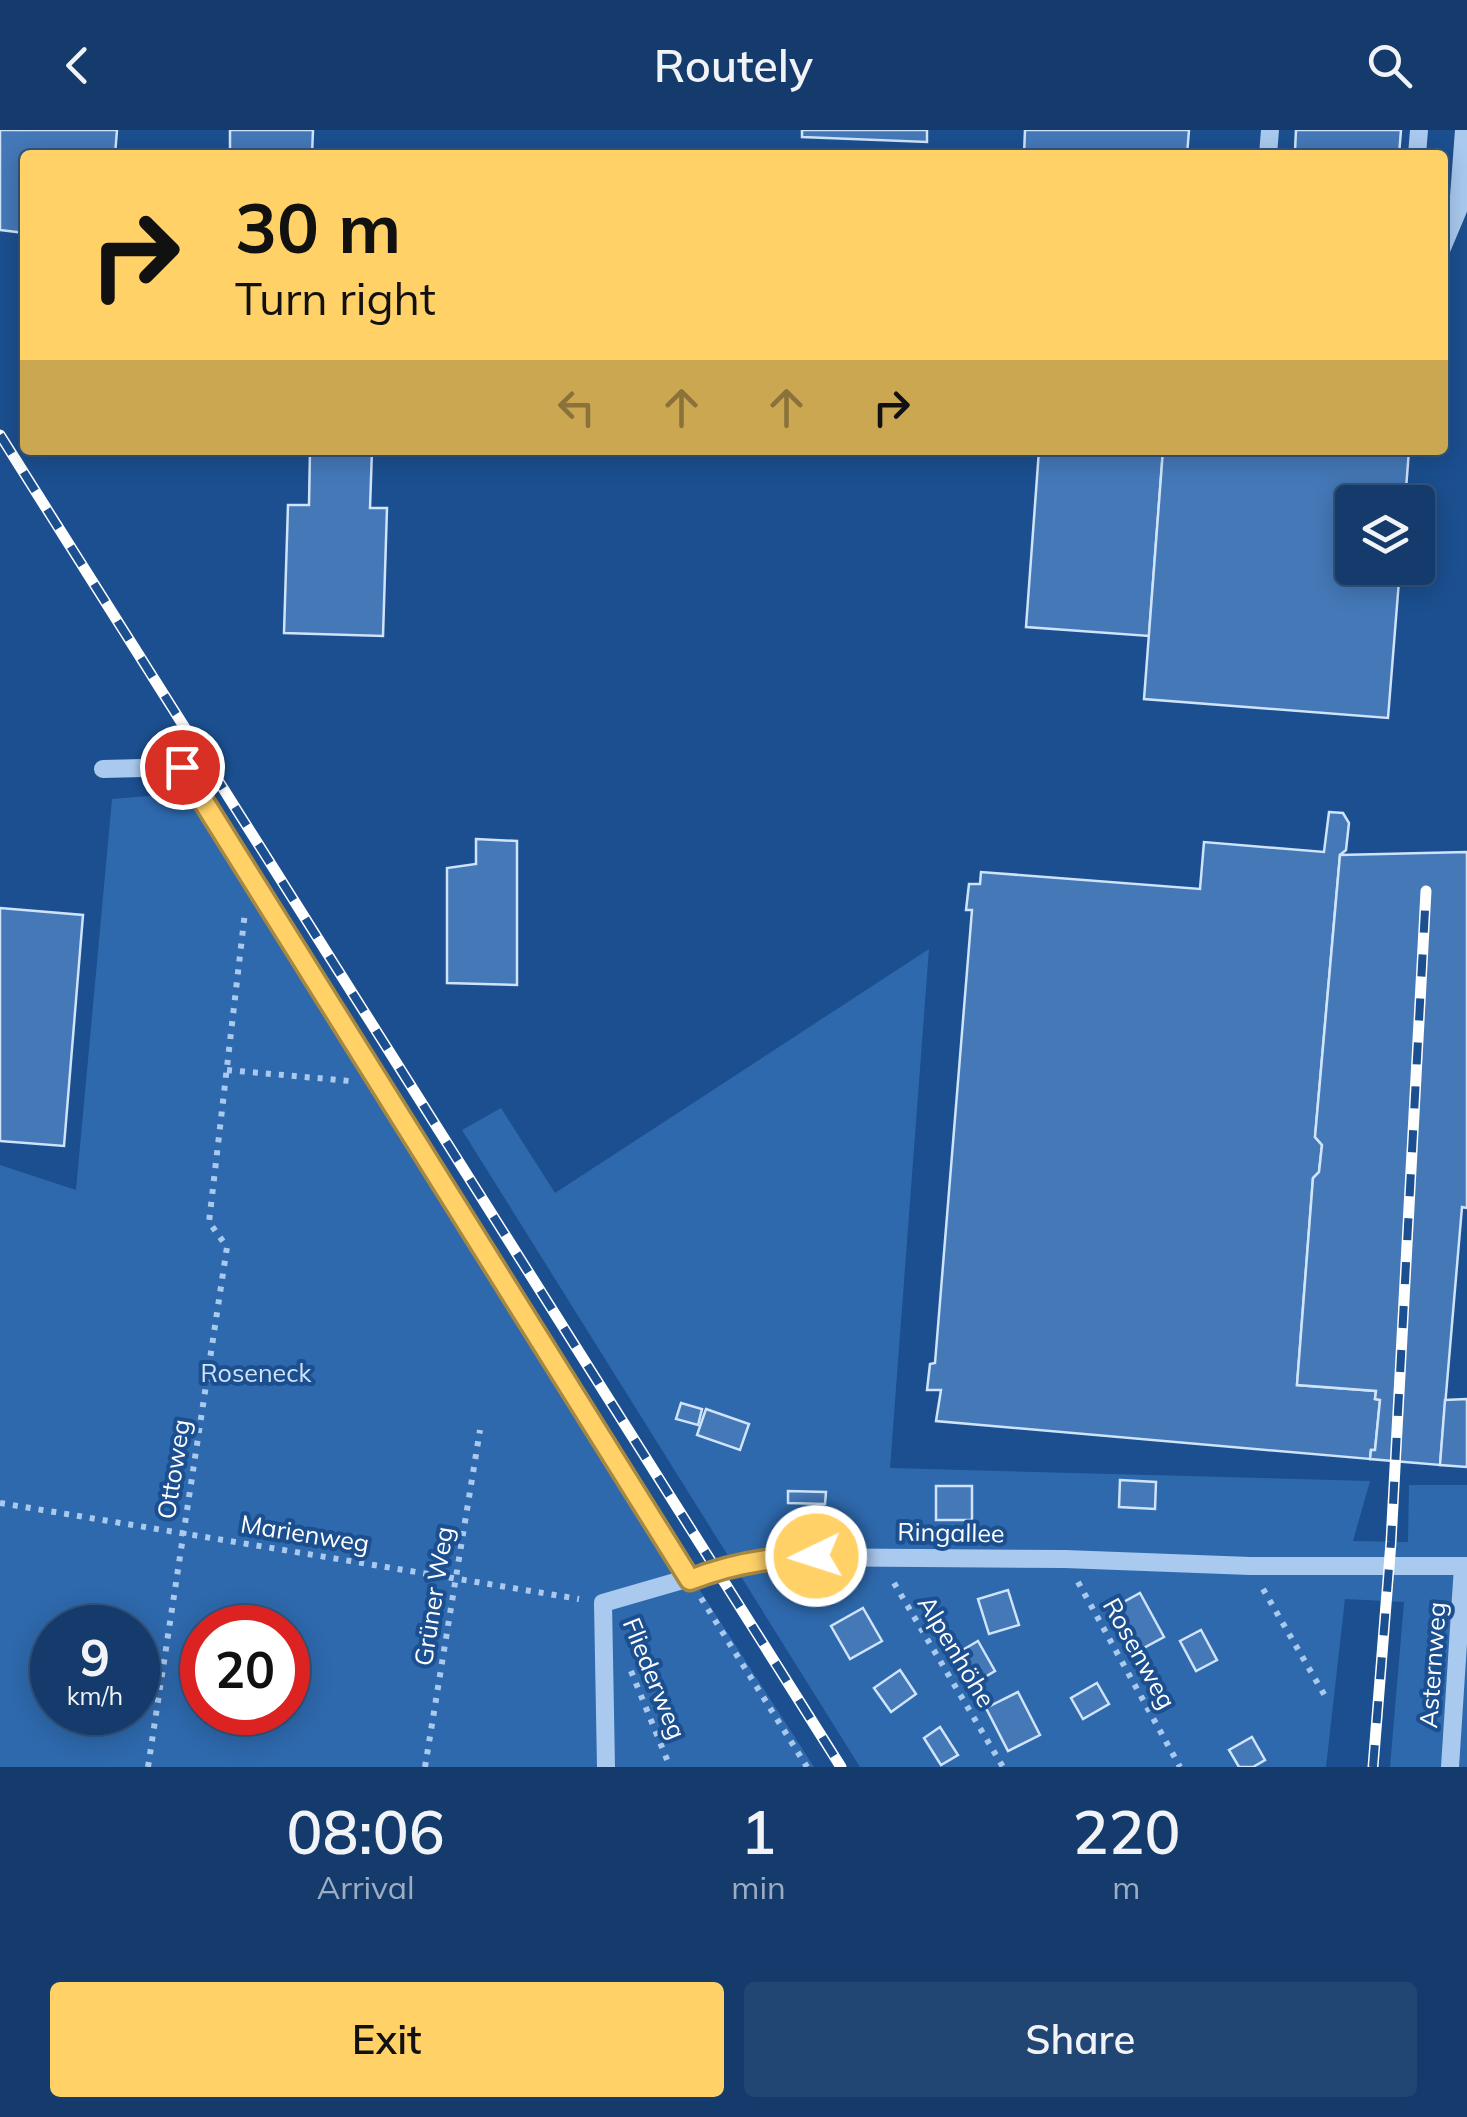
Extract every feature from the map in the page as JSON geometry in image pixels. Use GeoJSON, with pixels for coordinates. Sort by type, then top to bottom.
{"type":"FeatureCollection","features":[{"type":"Feature","properties":{"kind":"lane"},"geometry":{"type":"LineString","coordinates":[[1448,234],[1458,210],[1464,130]]}},
{"type":"Feature","properties":{"kind":"lane"},"geometry":{"type":"LineString","coordinates":[[103,769],[182,767],[690,1580]]}},
{"type":"Feature","properties":{"kind":"lane","name":"Ringallee"},"geometry":{"type":"LineString","coordinates":[[603,1603],[716,1570],[786,1557],[1465,1566]]}},
{"type":"Feature","properties":{"kind":"lane","name":"Asternweg"},"geometry":{"type":"LineString","coordinates":[[1450,1767],[1465,1566]]}},
{"type":"Feature","properties":{"kind":"lane"},"geometry":{"type":"LineString","coordinates":[[603,1603],[606,1767]]}},
{"type":"Feature","properties":{"kind":"path","name":"Ottoweg"},"geometry":{"type":"LineString","coordinates":[[148,1767],[226,1247],[209,1222],[246,902],[258,889]]}},
{"type":"Feature","properties":{"kind":"path"},"geometry":{"type":"LineString","coordinates":[[227,1070],[355,1081],[375,1077]]}},
{"type":"Feature","properties":{"kind":"path","name":"Grüner Weg"},"geometry":{"type":"LineString","coordinates":[[424,1767],[480,1430]]}},
{"type":"Feature","properties":{"kind":"path","name":"Marienweg"},"geometry":{"type":"LineString","coordinates":[[0,1503],[603,1603]]}},
{"type":"Feature","properties":{"kind":"path","name":"Alpenhöhe"},"geometry":{"type":"LineString","coordinates":[[878,1556],[1002,1767]]}},
{"type":"Feature","properties":{"kind":"path","name":"Rosenweg"},"geometry":{"type":"LineString","coordinates":[[1065,1559],[1180,1767]]}},
{"type":"Feature","properties":{"kind":"path"},"geometry":{"type":"LineString","coordinates":[[1250,1566],[1324,1696]]}},
{"type":"Feature","properties":{"kind":"path"},"geometry":{"type":"LineString","coordinates":[[690,1580],[806,1767]]}},
{"type":"Feature","properties":{"kind":"path","name":"Fliederweg"},"geometry":{"type":"LineString","coordinates":[[626,1658],[670,1767]]}},
{"type":"Feature","properties":{"kind":"green space","name":"Roseneck"},"geometry":{"type":"Polygon","coordinates":[[[186,793],[814,1767],[0,1767],[0,1165],[76,1190],[112,799],[186,793]]]}},
{"type":"Feature","properties":{"kind":"green space"},"geometry":{"type":"Polygon","coordinates":[[[929,949],[890,1468],[1370,1481],[1353,1541],[1408,1542],[1409,1485],[1467,1485],[1467,1767],[1390,1767],[1404,1602],[1345,1599],[1326,1767],[860,1767],[462,1130],[501,1108],[555,1193],[929,949]]]}},
{"type":"Feature","properties":{"kind":"building"},"geometry":{"type":"Polygon","coordinates":[[[0,130],[117,130],[115,150],[20,150],[20,232],[0,230],[0,130]]]}},
{"type":"Feature","properties":{"kind":"building"},"geometry":{"type":"Polygon","coordinates":[[[230,130],[313,130],[312,150],[230,150],[230,130]]]}},
{"type":"Feature","properties":{"kind":"building"},"geometry":{"type":"Polygon","coordinates":[[[802,130],[927,130],[927,142],[802,137],[802,130]]]}},
{"type":"Feature","properties":{"kind":"building"},"geometry":{"type":"Polygon","coordinates":[[[1025,130],[1189,130],[1187,150],[1024,150],[1025,130]]]}},
{"type":"Feature","properties":{"kind":"building"},"geometry":{"type":"Polygon","coordinates":[[[1296,130],[1401,130],[1399,150],[1295,150],[1296,130]]]}},
{"type":"Feature","properties":{"kind":"building"},"geometry":{"type":"Polygon","coordinates":[[[310,455],[372,455],[370,508],[387,508],[383,636],[284,633],[288,505],[309,505],[310,455]]]}},
{"type":"Feature","properties":{"kind":"building"},"geometry":{"type":"Polygon","coordinates":[[[1039,455],[1163,455],[1149,636],[1026,627],[1039,455]]]}},
{"type":"Feature","properties":{"kind":"building"},"geometry":{"type":"Polygon","coordinates":[[[1163,455],[1409,455],[1406,485],[1335,485],[1335,585],[1399,585],[1388,718],[1144,699],[1163,455]]]}},
{"type":"Feature","properties":{"kind":"building"},"geometry":{"type":"Polygon","coordinates":[[[1329,812],[1343,813],[1349,823],[1346,850],[1340,855],[1315,1137],[1322,1145],[1319,1172],[1313,1178],[1297,1385],[1376,1391],[1375,1399],[1380,1400],[1375,1450],[1371,1450],[1370,1459],[936,1421],[941,1390],[927,1390],[930,1364],[935,1363],[972,910],[966,910],[969,884],[980,884],[981,872],[1200,889],[1204,842],[1324,852],[1329,812]]]}},
{"type":"Feature","properties":{"kind":"building"},"geometry":{"type":"Polygon","coordinates":[[[476,839],[517,841],[517,985],[447,983],[447,868],[476,864],[476,839]]]}},
{"type":"Feature","properties":{"kind":"building"},"geometry":{"type":"Polygon","coordinates":[[[1467,852],[1467,1208],[1462,1207],[1440,1465],[1370,1459],[1371,1450],[1375,1450],[1380,1400],[1375,1399],[1376,1391],[1297,1385],[1313,1178],[1319,1172],[1322,1145],[1315,1137],[1340,855],[1467,852]]]}},
{"type":"Feature","properties":{"kind":"building"},"geometry":{"type":"Polygon","coordinates":[[[0,908],[83,915],[64,1146],[0,1141],[0,908]]]}},
{"type":"Feature","properties":{"kind":"building"},"geometry":{"type":"Polygon","coordinates":[[[1467,1399],[1467,1467],[1440,1465],[1445,1400],[1467,1399]]]}},
{"type":"Feature","properties":{"kind":"building"},"geometry":{"type":"Polygon","coordinates":[[[681,1403],[702,1409],[698,1425],[676,1419],[681,1403]]]}},
{"type":"Feature","properties":{"kind":"building"},"geometry":{"type":"Polygon","coordinates":[[[706,1409],[749,1424],[740,1450],[697,1435],[706,1409]]]}},
{"type":"Feature","properties":{"kind":"building"},"geometry":{"type":"Polygon","coordinates":[[[1120,1480],[1156,1482],[1155,1509],[1119,1507],[1120,1480]]]}},
{"type":"Feature","properties":{"kind":"building"},"geometry":{"type":"Polygon","coordinates":[[[936,1486],[972,1486],[972,1520],[936,1520],[936,1486]]]}},
{"type":"Feature","properties":{"kind":"building"},"geometry":{"type":"Polygon","coordinates":[[[788,1491],[826,1492],[825,1504],[788,1503],[788,1491]]]}},
{"type":"Feature","properties":{"kind":"building"},"geometry":{"type":"Polygon","coordinates":[[[1008,1590],[1019,1625],[989,1634],[978,1599],[1008,1590]]]}},
{"type":"Feature","properties":{"kind":"building"},"geometry":{"type":"Polygon","coordinates":[[[1140,1593],[1164,1637],[1136,1652],[1111,1609],[1140,1593]]]}},
{"type":"Feature","properties":{"kind":"building"},"geometry":{"type":"Polygon","coordinates":[[[863,1608],[882,1641],[850,1659],[831,1626],[863,1608]]]}},
{"type":"Feature","properties":{"kind":"building"},"geometry":{"type":"Polygon","coordinates":[[[1201,1630],[1217,1660],[1196,1671],[1180,1641],[1201,1630]]]}},
{"type":"Feature","properties":{"kind":"building"},"geometry":{"type":"Polygon","coordinates":[[[978,1641],[995,1671],[973,1684],[956,1654],[978,1641]]]}},
{"type":"Feature","properties":{"kind":"building"},"geometry":{"type":"Polygon","coordinates":[[[900,1670],[916,1694],[891,1712],[874,1688],[900,1670]]]}},
{"type":"Feature","properties":{"kind":"building"},"geometry":{"type":"Polygon","coordinates":[[[1097,1683],[1109,1704],[1083,1719],[1071,1698],[1097,1683]]]}},
{"type":"Feature","properties":{"kind":"building"},"geometry":{"type":"Polygon","coordinates":[[[1018,1692],[1040,1735],[1008,1751],[986,1708],[1018,1692]]]}},
{"type":"Feature","properties":{"kind":"building"},"geometry":{"type":"Polygon","coordinates":[[[940,1727],[958,1755],[941,1765],[924,1738],[940,1727]]]}},
{"type":"Feature","properties":{"kind":"building"},"geometry":{"type":"Polygon","coordinates":[[[1252,1737],[1265,1760],[1253,1767],[1239,1767],[1229,1750],[1252,1737]]]}},
{"type":"Feature","properties":{"kind":"railway"},"geometry":{"type":"LineString","coordinates":[[0,435],[841,1767]]}},
{"type":"Feature","properties":{"kind":"railway"},"geometry":{"type":"LineString","coordinates":[[1373,1767],[1391,1542],[1426,891]]}},
{"type":"Feature","properties":{"kind":"route"},"geometry":{"type":"LineString","coordinates":[[182,767],[690,1580],[751,1563],[816,1556]]}}]}
